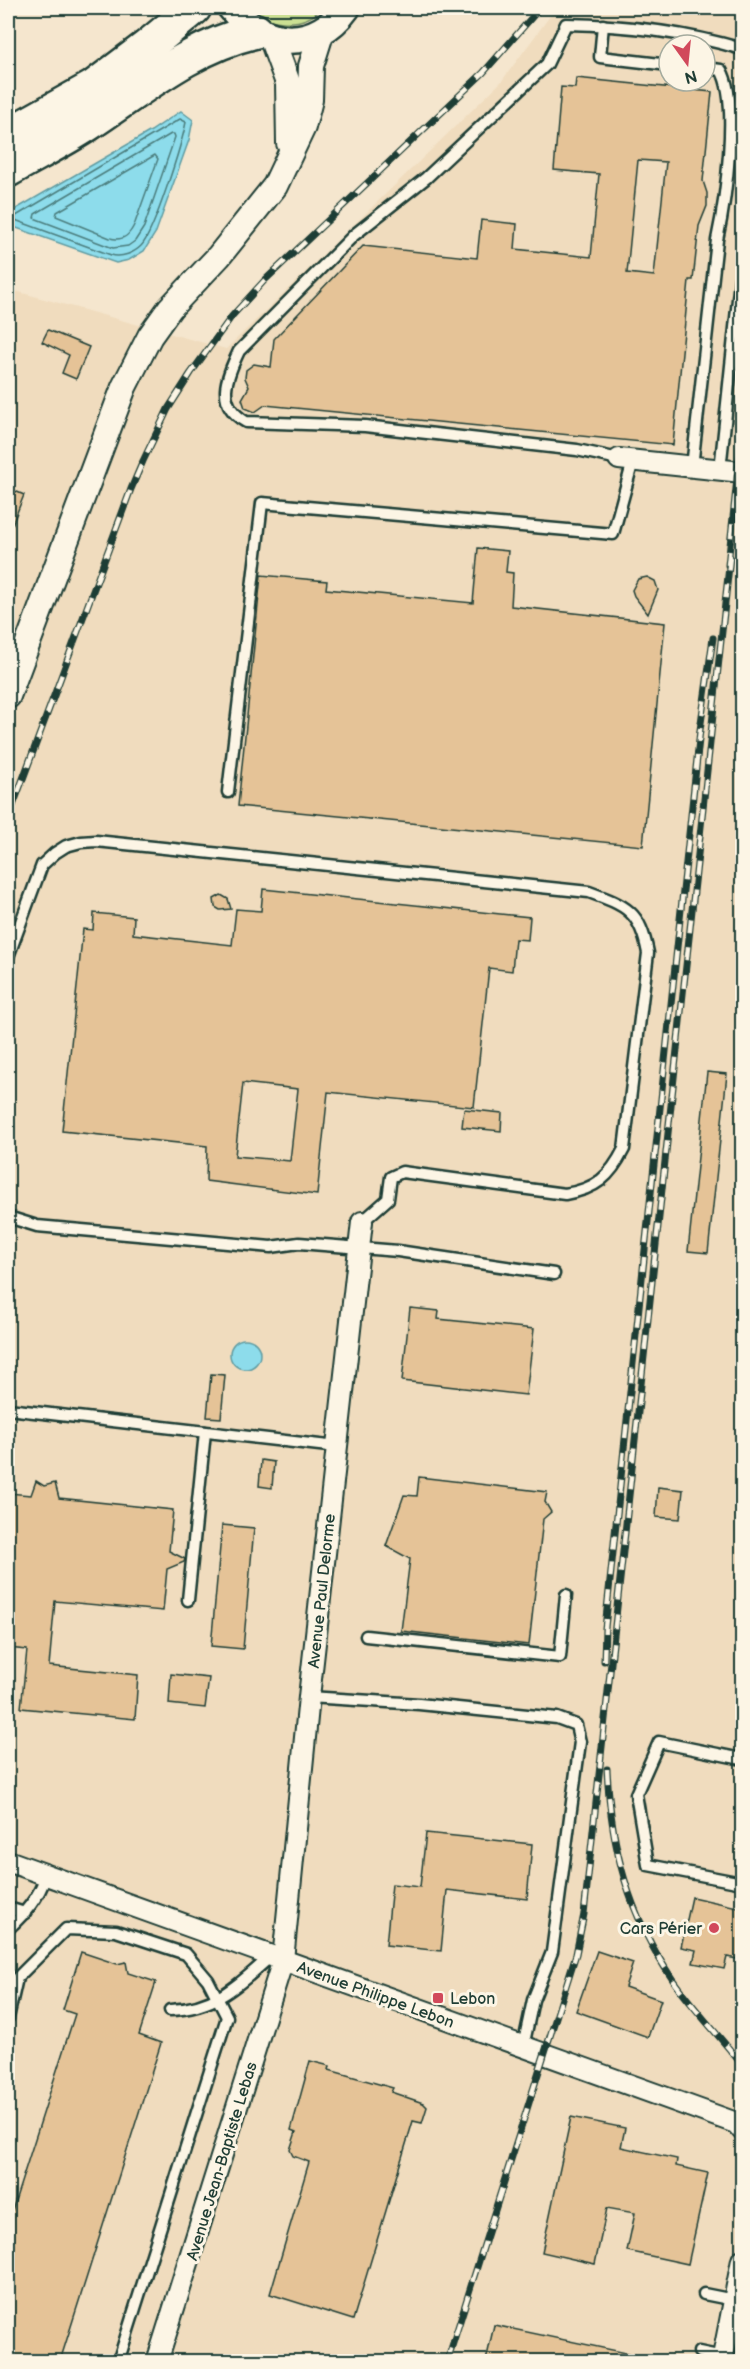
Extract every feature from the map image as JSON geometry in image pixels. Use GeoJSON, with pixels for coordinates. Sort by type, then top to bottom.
{"type":"FeatureCollection","features":[{"type":"Feature","properties":{"kind":"highway"},"geometry":{"type":"LineString","coordinates":[[8,135],[94,87],[194,8]]}},
{"type":"Feature","properties":{"kind":"highway"},"geometry":{"type":"LineString","coordinates":[[8,170],[86,125],[186,58],[221,41],[264,34]]}},
{"type":"Feature","properties":{"kind":"main road"},"geometry":{"type":"LineString","coordinates":[[232,8],[243,22],[264,34],[287,40],[303,38],[322,31],[338,19],[346,8]]}},
{"type":"Feature","properties":{"kind":"street"},"geometry":{"type":"LineString","coordinates":[[8,696],[113,412],[134,364],[170,308],[219,256],[275,186],[303,127],[310,100],[311,66],[322,31]]}},
{"type":"Feature","properties":{"kind":"street"},"geometry":{"type":"LineString","coordinates":[[264,34],[288,83],[288,160]]}},
{"type":"Feature","properties":{"kind":"street"},"geometry":{"type":"LineString","coordinates":[[626,460],[742,472]]}},
{"type":"Feature","properties":{"kind":"street","name":"Avenue Paul Delorme"},"geometry":{"type":"LineString","coordinates":[[277,1958],[309,1697],[362,1222]]}},
{"type":"Feature","properties":{"kind":"street","name":"Avenue Philippe Lebon"},"geometry":{"type":"LineString","coordinates":[[8,1861],[736,2123],[742,2130]]}},
{"type":"Feature","properties":{"kind":"street","name":"Avenue Jean-Baptiste Lebas"},"geometry":{"type":"LineString","coordinates":[[157,2361],[277,1958]]}},
{"type":"Feature","properties":{"kind":"street"},"geometry":{"type":"LineString","coordinates":[[722,2359],[742,2260]]}},
{"type":"Feature","properties":{"kind":"lane"},"geometry":{"type":"LineString","coordinates":[[228,792],[262,503],[613,534],[626,460],[577,450],[365,426],[246,422],[236,416],[229,406],[225,393],[228,373],[238,351],[354,235],[426,178],[547,64],[566,24],[672,32],[742,49]]}},
{"type":"Feature","properties":{"kind":"lane"},"geometry":{"type":"LineString","coordinates":[[603,25],[600,57],[657,63]]}},
{"type":"Feature","properties":{"kind":"lane"},"geometry":{"type":"LineString","coordinates":[[692,467],[717,240],[723,209],[730,128],[727,80],[721,70],[717,70]]}},
{"type":"Feature","properties":{"kind":"lane"},"geometry":{"type":"LineString","coordinates":[[720,470],[742,261]]}},
{"type":"Feature","properties":{"kind":"lane"},"geometry":{"type":"LineString","coordinates":[[8,957],[42,865],[60,849],[81,842],[96,841],[589,892],[622,904],[637,920],[645,935],[648,953],[624,1149],[614,1169],[590,1187],[565,1194],[402,1172],[391,1177],[388,1199],[362,1222]]}},
{"type":"Feature","properties":{"kind":"lane"},"geometry":{"type":"LineString","coordinates":[[8,1217],[37,1226],[272,1247],[299,1243],[398,1251],[554,1274]]}},
{"type":"Feature","properties":{"kind":"lane"},"geometry":{"type":"LineString","coordinates":[[8,1409],[337,1447]]}},
{"type":"Feature","properties":{"kind":"lane"},"geometry":{"type":"LineString","coordinates":[[188,1600],[205,1432]]}},
{"type":"Feature","properties":{"kind":"lane"},"geometry":{"type":"LineString","coordinates":[[366,1636],[560,1657],[566,1595]]}},
{"type":"Feature","properties":{"kind":"lane"},"geometry":{"type":"LineString","coordinates":[[309,1697],[419,1704],[557,1718],[576,1725],[579,1742],[552,1952],[534,2000],[523,2047]]}},
{"type":"Feature","properties":{"kind":"lane"},"geometry":{"type":"LineString","coordinates":[[742,1759],[659,1742],[636,1794],[648,1865],[742,1883]]}},
{"type":"Feature","properties":{"kind":"lane"},"geometry":{"type":"LineString","coordinates":[[8,1929],[25,1913],[41,1892],[45,1875]]}},
{"type":"Feature","properties":{"kind":"lane"},"geometry":{"type":"LineString","coordinates":[[8,1908],[25,1913]]}},
{"type":"Feature","properties":{"kind":"lane"},"geometry":{"type":"LineString","coordinates":[[8,2018],[17,1978],[66,1929],[116,1931],[186,1954],[208,1980],[227,2017],[118,2361]]}},
{"type":"Feature","properties":{"kind":"lane"},"geometry":{"type":"LineString","coordinates":[[170,2010],[191,2010],[218,1999],[277,1958]]}},
{"type":"Feature","properties":{"kind":"lane"},"geometry":{"type":"LineString","coordinates":[[704,2294],[734,2300]]}},
{"type":"Feature","properties":{"kind":"lane"},"geometry":{"type":"LineString","coordinates":[[699,2352],[722,2359]]}},
{"type":"Feature","properties":{"kind":"shaded area"},"geometry":{"type":"Polygon","coordinates":[[[556,8],[742,8],[742,2361],[8,2361],[8,289],[226,349],[501,82],[556,8]]]}},
{"type":"Feature","properties":{"kind":"green space"},"geometry":{"type":"Polygon","coordinates":[[[247,8],[322,8],[305,19],[285,22],[264,18],[247,8]]]}},
{"type":"Feature","properties":{"kind":"water"},"geometry":{"type":"Polygon","coordinates":[[[181,111],[193,120],[189,140],[156,232],[144,251],[129,260],[116,263],[8,225],[9,213],[151,131],[181,111]]]}},
{"type":"Feature","properties":{"kind":"water"},"geometry":{"type":"Polygon","coordinates":[[[245,1339],[256,1343],[260,1354],[256,1365],[245,1369],[234,1365],[230,1354],[234,1343],[245,1339]]]}},
{"type":"Feature","properties":{"kind":"building"},"geometry":{"type":"Polygon","coordinates":[[[576,78],[657,86],[657,93],[712,93],[703,181],[707,193],[707,206],[699,226],[693,280],[689,280],[673,445],[265,405],[255,412],[245,408],[242,399],[249,387],[245,378],[246,370],[254,364],[271,367],[274,339],[363,246],[477,258],[481,220],[517,224],[515,249],[591,257],[599,174],[554,170],[561,87],[575,88],[576,78]],[[638,160],[627,273],[654,276],[666,162],[638,160]]]}},
{"type":"Feature","properties":{"kind":"building"},"geometry":{"type":"Polygon","coordinates":[[[48,330],[89,347],[76,379],[62,373],[69,355],[42,342],[48,330]]]}},
{"type":"Feature","properties":{"kind":"building"},"geometry":{"type":"Polygon","coordinates":[[[8,488],[24,495],[8,535],[8,488]]]}},
{"type":"Feature","properties":{"kind":"building"},"geometry":{"type":"Polygon","coordinates":[[[478,548],[508,551],[506,572],[513,573],[511,606],[665,623],[643,846],[238,806],[261,575],[327,581],[326,589],[473,603],[478,548]]]}},
{"type":"Feature","properties":{"kind":"building"},"geometry":{"type":"Polygon","coordinates":[[[647,577],[655,581],[658,590],[648,614],[632,590],[638,579],[647,577]]]}},
{"type":"Feature","properties":{"kind":"building"},"geometry":{"type":"Polygon","coordinates":[[[263,889],[530,917],[528,940],[515,939],[512,971],[489,968],[474,1107],[328,1092],[317,1195],[206,1181],[207,1146],[62,1131],[83,929],[93,930],[94,913],[134,917],[133,934],[232,945],[236,909],[261,911],[263,889]],[[243,1083],[235,1156],[290,1161],[298,1089],[243,1083]]]}},
{"type":"Feature","properties":{"kind":"building"},"geometry":{"type":"Polygon","coordinates":[[[221,895],[228,899],[231,909],[220,910],[215,907],[214,899],[221,895]]]}},
{"type":"Feature","properties":{"kind":"building"},"geometry":{"type":"Polygon","coordinates":[[[707,1072],[727,1074],[708,1253],[688,1251],[707,1072]]]}},
{"type":"Feature","properties":{"kind":"building"},"geometry":{"type":"Polygon","coordinates":[[[464,1109],[502,1113],[501,1131],[462,1127],[464,1109]]]}},
{"type":"Feature","properties":{"kind":"building"},"geometry":{"type":"Polygon","coordinates":[[[410,1308],[439,1311],[438,1319],[534,1329],[526,1395],[402,1381],[410,1308]]]}},
{"type":"Feature","properties":{"kind":"building"},"geometry":{"type":"Polygon","coordinates":[[[211,1374],[225,1375],[221,1418],[207,1417],[211,1374]]]}},
{"type":"Feature","properties":{"kind":"building"},"geometry":{"type":"Polygon","coordinates":[[[261,1460],[274,1462],[272,1488],[259,1486],[261,1460]]]}},
{"type":"Feature","properties":{"kind":"building"},"geometry":{"type":"Polygon","coordinates":[[[419,1477],[547,1492],[545,1502],[551,1512],[543,1519],[529,1645],[401,1631],[410,1559],[386,1546],[404,1495],[417,1496],[419,1477]]]}},
{"type":"Feature","properties":{"kind":"building"},"geometry":{"type":"Polygon","coordinates":[[[36,1481],[44,1486],[55,1483],[59,1498],[173,1510],[169,1551],[185,1559],[184,1562],[167,1569],[163,1611],[55,1601],[49,1666],[138,1675],[135,1719],[21,1708],[27,1650],[8,1648],[8,1493],[31,1495],[36,1481]]]}},
{"type":"Feature","properties":{"kind":"building"},"geometry":{"type":"Polygon","coordinates":[[[658,1487],[683,1490],[680,1519],[656,1517],[658,1487]]]}},
{"type":"Feature","properties":{"kind":"building"},"geometry":{"type":"Polygon","coordinates":[[[222,1525],[254,1528],[243,1649],[211,1646],[222,1525]]]}},
{"type":"Feature","properties":{"kind":"building"},"geometry":{"type":"Polygon","coordinates":[[[171,1674],[209,1678],[205,1708],[169,1704],[171,1674]]]}},
{"type":"Feature","properties":{"kind":"building"},"geometry":{"type":"Polygon","coordinates":[[[426,1833],[532,1844],[527,1899],[447,1890],[441,1951],[386,1945],[392,1884],[420,1887],[426,1833]]]}},
{"type":"Feature","properties":{"kind":"building","name":"Cars Périer"},"geometry":{"type":"Polygon","coordinates":[[[692,1897],[742,1908],[742,1960],[727,1957],[724,1969],[693,1963],[696,1950],[681,1947],[692,1897]]]}},
{"type":"Feature","properties":{"kind":"building"},"geometry":{"type":"Polygon","coordinates":[[[597,1951],[633,1963],[625,1987],[661,2000],[648,2037],[576,2011],[597,1951]]]}},
{"type":"Feature","properties":{"kind":"building"},"geometry":{"type":"Polygon","coordinates":[[[81,1952],[117,1964],[126,1962],[128,1973],[156,1982],[139,2035],[161,2043],[60,2361],[8,2361],[8,2223],[75,2014],[63,2010],[81,1952]]]}},
{"type":"Feature","properties":{"kind":"building"},"geometry":{"type":"Polygon","coordinates":[[[310,2061],[330,2066],[329,2070],[393,2088],[391,2092],[423,2103],[427,2107],[422,2123],[413,2121],[353,2320],[270,2294],[309,2162],[293,2156],[290,2150],[296,2132],[291,2130],[310,2061]]]}},
{"type":"Feature","properties":{"kind":"building"},"geometry":{"type":"Polygon","coordinates":[[[571,2117],[625,2128],[621,2147],[677,2159],[676,2166],[708,2173],[688,2264],[627,2251],[635,2213],[607,2208],[595,2264],[542,2252],[571,2117]]]}},
{"type":"Feature","properties":{"kind":"building"},"geometry":{"type":"Polygon","coordinates":[[[494,2325],[636,2355],[635,2361],[486,2361],[494,2325]]]}},
{"type":"Feature","properties":{"kind":"railway"},"geometry":{"type":"LineString","coordinates":[[8,819],[131,489],[168,409],[191,373],[232,316],[264,281],[483,73],[540,8]]}},
{"type":"Feature","properties":{"kind":"railway"},"geometry":{"type":"LineString","coordinates":[[728,565],[742,431]]}},
{"type":"Feature","properties":{"kind":"railway"},"geometry":{"type":"LineString","coordinates":[[447,2362],[576,1954],[584,1914],[730,557]]}},
{"type":"Feature","properties":{"kind":"railway"},"geometry":{"type":"LineString","coordinates":[[604,1661],[605,1628],[700,730],[713,638]]}},
{"type":"Feature","properties":{"kind":"railway"},"geometry":{"type":"LineString","coordinates":[[607,1769],[618,1853],[633,1905],[644,1930],[673,1980],[742,2065]]}},
{"type":"Feature","properties":{"kind":"place","name":"Cars Périer"},"geometry":{"type":"Point","coordinates":[714,1928]}},
{"type":"Feature","properties":{"kind":"place","name":"Lebon"},"geometry":{"type":"Point","coordinates":[438,1998]}}]}
